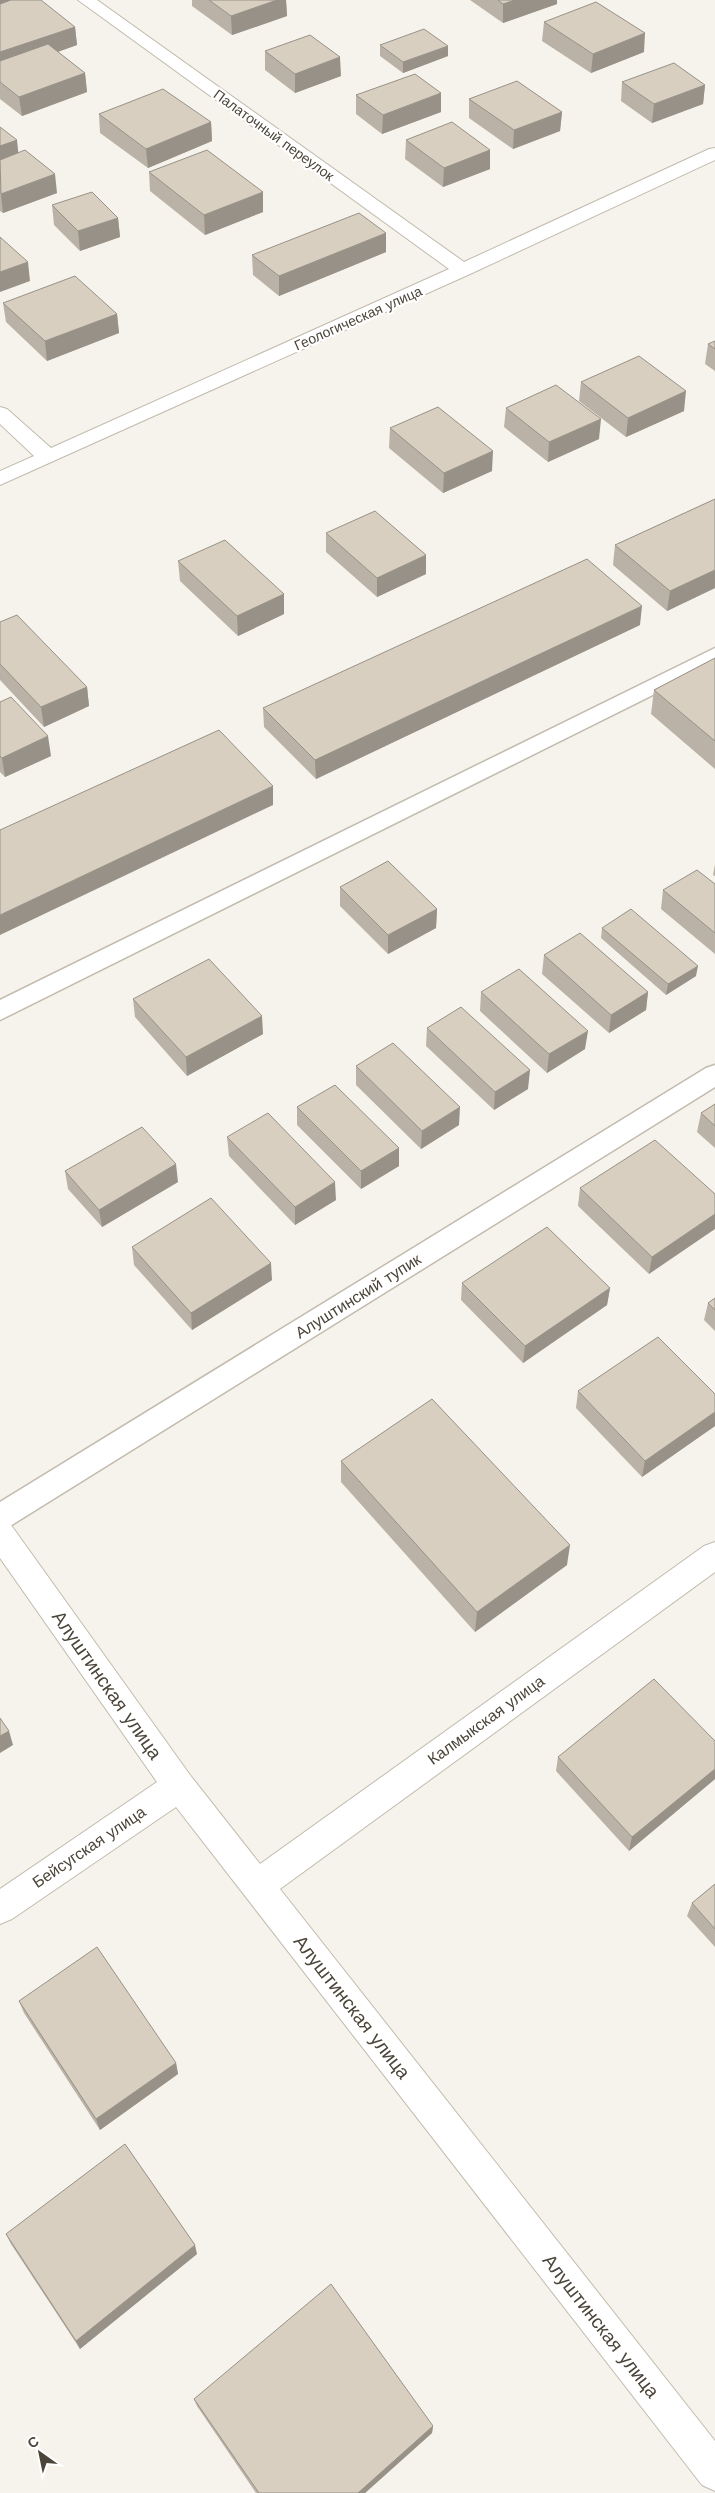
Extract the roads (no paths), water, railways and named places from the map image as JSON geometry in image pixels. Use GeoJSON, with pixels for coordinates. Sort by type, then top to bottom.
{"type":"FeatureCollection","features":[{"type":"Feature","properties":{"kind":"street","name":"Палаточный переулок"},"geometry":{"type":"LineString","coordinates":[[86,0],[463,270]]}},
{"type":"Feature","properties":{"kind":"street","name":"Геологическая улица"},"geometry":{"type":"LineString","coordinates":[[0,479],[463,270],[715,153]]}},
{"type":"Feature","properties":{"kind":"street"},"geometry":{"type":"LineString","coordinates":[[0,413],[48,457]]}},
{"type":"Feature","properties":{"kind":"street","name":"Алуштинская улица"},"geometry":{"type":"LineString","coordinates":[[0,1534],[179,1786],[715,2472]]}},
{"type":"Feature","properties":{"kind":"street","name":"Калмыкская улица"},"geometry":{"type":"LineString","coordinates":[[256,1886],[715,1555]]}},
{"type":"Feature","properties":{"kind":"street","name":"Бейсугская улица"},"geometry":{"type":"LineString","coordinates":[[0,1908],[179,1786]]}},
{"type":"Feature","properties":{"kind":"lane"},"geometry":{"type":"LineString","coordinates":[[0,1011],[715,654]]}},
{"type":"Feature","properties":{"kind":"lane","name":"Алуштинский тупик"},"geometry":{"type":"LineString","coordinates":[[0,1517],[715,1075]]}}]}
